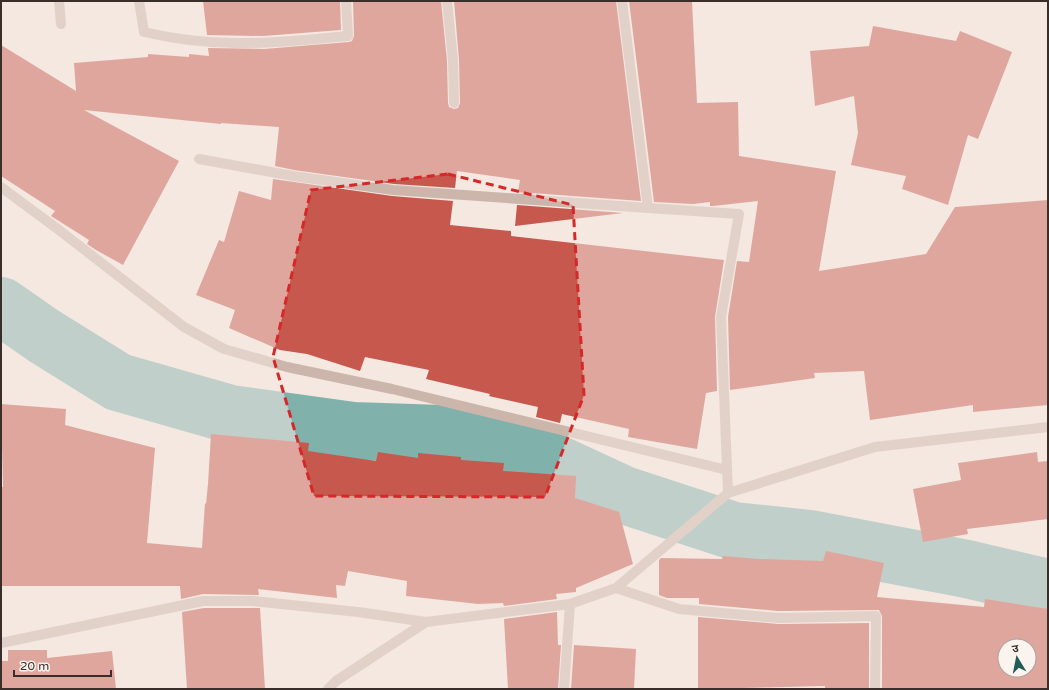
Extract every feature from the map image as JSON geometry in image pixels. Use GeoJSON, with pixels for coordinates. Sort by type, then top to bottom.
{"type":"FeatureCollection","features":[{"type":"Feature","properties":{"kind":"street"},"geometry":{"type":"LineString","coordinates":[[59,1],[61,24]]}},
{"type":"Feature","properties":{"kind":"street"},"geometry":{"type":"LineString","coordinates":[[139,1],[144,32],[176,39],[235,43],[294,41],[348,36],[346,1]]}},
{"type":"Feature","properties":{"kind":"street"},"geometry":{"type":"LineString","coordinates":[[447,1],[454,61],[454,103]]}},
{"type":"Feature","properties":{"kind":"street"},"geometry":{"type":"LineString","coordinates":[[622,1],[648,208]]}},
{"type":"Feature","properties":{"kind":"street"},"geometry":{"type":"LineString","coordinates":[[199,159],[293,176],[393,190],[739,214],[721,317],[728,493]]}},
{"type":"Feature","properties":{"kind":"street"},"geometry":{"type":"LineString","coordinates":[[1,187],[184,328],[224,349],[288,367],[392,389],[728,470]]}},
{"type":"Feature","properties":{"kind":"street"},"geometry":{"type":"LineString","coordinates":[[1,643],[203,601],[254,601],[358,612],[426,622],[570,604],[616,588],[728,493],[875,447],[1048,427]]}},
{"type":"Feature","properties":{"kind":"street"},"geometry":{"type":"LineString","coordinates":[[616,588],[679,609],[778,618],[876,616],[875,689]]}},
{"type":"Feature","properties":{"kind":"street"},"geometry":{"type":"LineString","coordinates":[[564,689],[570,604]]}},
{"type":"Feature","properties":{"kind":"street"},"geometry":{"type":"LineString","coordinates":[[328,689],[336,681],[426,622]]}},
{"type":"Feature","properties":{"kind":"highlighted area"},"geometry":{"type":"Polygon","coordinates":[[[448,174],[573,205],[584,395],[545,497],[314,496],[273,357],[311,190],[448,174]]]}},
{"type":"Feature","properties":{"kind":"building"},"geometry":{"type":"Polygon","coordinates":[[[203,1],[340,1],[341,30],[263,36],[207,35],[203,1]]]}},
{"type":"Feature","properties":{"kind":"building"},"geometry":{"type":"Polygon","coordinates":[[[353,1],[441,1],[447,61],[448,103],[449,107],[454,109],[458,108],[460,103],[459,60],[454,1],[616,1],[641,201],[518,192],[520,180],[457,171],[455,188],[394,184],[294,170],[275,166],[279,127],[221,124],[84,110],[179,161],[123,265],[87,244],[89,240],[51,216],[55,211],[1,176],[1,45],[76,91],[74,63],[148,57],[148,54],[189,57],[189,54],[209,56],[208,48],[264,49],[349,42],[352,41],[354,36],[353,1]]]}},
{"type":"Feature","properties":{"kind":"building"},"geometry":{"type":"Polygon","coordinates":[[[629,1],[692,1],[697,103],[738,102],[739,156],[836,171],[819,271],[926,254],[955,207],[1048,200],[1048,405],[973,412],[973,405],[870,420],[864,371],[814,373],[815,378],[730,390],[728,317],[737,261],[749,262],[758,201],[713,206],[710,206],[710,202],[693,204],[654,202],[629,1]]]}},
{"type":"Feature","properties":{"kind":"building"},"geometry":{"type":"Polygon","coordinates":[[[873,26],[956,41],[960,31],[1012,52],[978,139],[968,135],[948,205],[902,189],[906,176],[851,165],[858,133],[854,96],[815,106],[810,51],[869,46],[873,26]]]}},
{"type":"Feature","properties":{"kind":"building"},"geometry":{"type":"Polygon","coordinates":[[[273,179],[392,196],[453,201],[450,225],[511,231],[511,236],[724,260],[715,317],[717,391],[706,393],[697,449],[628,437],[629,429],[562,414],[560,423],[536,417],[538,407],[489,396],[490,394],[426,379],[429,370],[365,357],[360,371],[307,354],[280,350],[229,328],[235,310],[196,295],[219,240],[224,242],[239,191],[271,200],[273,179]]]}},
{"type":"Feature","properties":{"kind":"building"},"geometry":{"type":"Polygon","coordinates":[[[517,205],[623,213],[515,226],[517,205]]]}},
{"type":"Feature","properties":{"kind":"building"},"geometry":{"type":"Polygon","coordinates":[[[1,404],[66,409],[65,425],[155,448],[147,543],[202,548],[211,434],[309,443],[308,451],[376,461],[378,452],[418,458],[418,453],[461,457],[461,460],[504,463],[503,471],[576,476],[575,498],[619,512],[633,564],[576,588],[576,592],[556,594],[557,599],[504,606],[503,603],[478,604],[406,596],[407,581],[348,571],[345,586],[336,585],[337,598],[258,589],[259,595],[203,594],[181,599],[180,586],[1,586],[1,487],[3,487],[1,404]]]}},
{"type":"Feature","properties":{"kind":"building"},"geometry":{"type":"Polygon","coordinates":[[[1037,452],[1038,462],[1048,461],[1048,519],[967,529],[968,534],[923,542],[913,489],[961,480],[958,463],[1037,452]]]}},
{"type":"Feature","properties":{"kind":"building"},"geometry":{"type":"Polygon","coordinates":[[[826,551],[884,563],[877,597],[984,607],[985,599],[1048,609],[1048,689],[882,689],[882,616],[879,610],[778,611],[699,604],[699,598],[667,598],[659,595],[659,560],[661,558],[722,559],[723,556],[758,559],[823,561],[826,551]]]}},
{"type":"Feature","properties":{"kind":"building"},"geometry":{"type":"Polygon","coordinates":[[[204,608],[260,608],[265,689],[187,689],[182,612],[204,608]]]}},
{"type":"Feature","properties":{"kind":"building"},"geometry":{"type":"Polygon","coordinates":[[[557,612],[558,645],[561,645],[558,689],[508,689],[504,619],[557,612]]]}},
{"type":"Feature","properties":{"kind":"building"},"geometry":{"type":"Polygon","coordinates":[[[698,617],[778,624],[869,623],[869,689],[825,689],[825,686],[698,689],[698,617]]]}},
{"type":"Feature","properties":{"kind":"building"},"geometry":{"type":"Polygon","coordinates":[[[574,645],[636,649],[634,689],[571,689],[574,645]]]}},
{"type":"Feature","properties":{"kind":"building"},"geometry":{"type":"Polygon","coordinates":[[[8,650],[47,650],[47,658],[112,651],[116,689],[1,689],[1,661],[8,661],[8,650]]]}},
{"type":"Feature","properties":{"kind":"waterway"},"geometry":{"type":"LineString","coordinates":[[1,306],[44,336],[118,382],[230,414],[353,431],[442,434],[531,452],[624,495],[734,531],[810,539],[967,569],[1048,588]]}}]}
